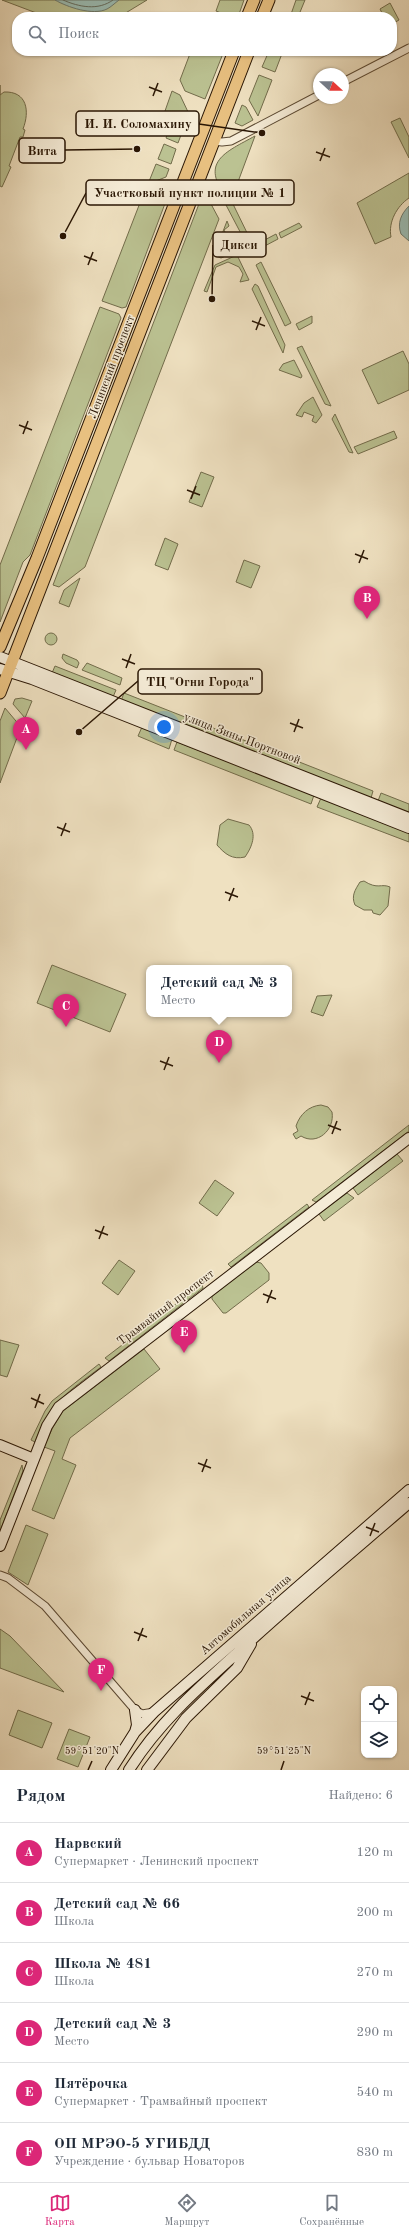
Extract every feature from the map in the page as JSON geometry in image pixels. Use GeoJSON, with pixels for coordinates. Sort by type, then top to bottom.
{"type":"FeatureCollection","features":[{"type":"Feature","properties":{"kind":"main road"},"geometry":{"type":"LineString","coordinates":[[249,12],[254,0]]}},
{"type":"Feature","properties":{"kind":"main road"},"geometry":{"type":"LineString","coordinates":[[264,12],[269,0]]}},
{"type":"Feature","properties":{"kind":"main road","name":"Ленинский проспект"},"geometry":{"type":"LineString","coordinates":[[0,648],[37,558],[232,56]]}},
{"type":"Feature","properties":{"kind":"main road","name":"Ленинский проспект"},"geometry":{"type":"LineString","coordinates":[[0,693],[7,667],[247,56]]}},
{"type":"Feature","properties":{"kind":"main road","name":"улица Зины Портновой"},"geometry":{"type":"LineString","coordinates":[[0,657],[7,667],[409,828]]}},
{"type":"Feature","properties":{"kind":"main road","name":"улица Зины Портновой"},"geometry":{"type":"LineString","coordinates":[[7,667],[409,818]]}},
{"type":"Feature","properties":{"kind":"main road","name":"Трамвайный проспект"},"geometry":{"type":"LineString","coordinates":[[0,1546],[47,1426],[52,1416],[66,1401],[409,1138]]}},
{"type":"Feature","properties":{"kind":"main road"},"geometry":{"type":"LineString","coordinates":[[0,1445],[34,1458]]}},
{"type":"Feature","properties":{"kind":"main road","name":"Автомобильная улица"},"geometry":{"type":"LineString","coordinates":[[111,1770],[136,1732],[154,1712],[409,1490]]}},
{"type":"Feature","properties":{"kind":"main road","name":"Автомобильная улица"},"geometry":{"type":"LineString","coordinates":[[129,1770],[152,1738],[176,1709],[256,1636],[409,1503]]}},
{"type":"Feature","properties":{"kind":"main road"},"geometry":{"type":"LineString","coordinates":[[152,1767],[186,1718],[237,1668],[256,1636]]}},
{"type":"Feature","properties":{"kind":"main road"},"geometry":{"type":"LineString","coordinates":[[134,1710],[137,1724],[136,1732]]}},
{"type":"Feature","properties":{"kind":"street"},"geometry":{"type":"LineString","coordinates":[[397,54],[409,48]]}},
{"type":"Feature","properties":{"kind":"street"},"geometry":{"type":"LineString","coordinates":[[349,79],[393,56]]}},
{"type":"Feature","properties":{"kind":"street"},"geometry":{"type":"LineString","coordinates":[[214,141],[231,141],[313,98]]}},
{"type":"Feature","properties":{"kind":"street"},"geometry":{"type":"LineString","coordinates":[[0,1575],[8,1578],[45,1606],[134,1710],[142,1714],[154,1712]]}},
{"type":"Feature","properties":{"kind":"green space"},"geometry":{"type":"Polygon","coordinates":[[[2,0],[147,0],[127,12],[34,12],[2,0]]]}},
{"type":"Feature","properties":{"kind":"green space"},"geometry":{"type":"Polygon","coordinates":[[[220,0],[244,0],[240,12],[216,11],[220,0]]]}},
{"type":"Feature","properties":{"kind":"green space"},"geometry":{"type":"Polygon","coordinates":[[[296,0],[305,0],[300,12],[292,12],[296,0]]]}},
{"type":"Feature","properties":{"kind":"green space"},"geometry":{"type":"Polygon","coordinates":[[[390,3],[395,12],[382,12],[380,9],[390,3]]]}},
{"type":"Feature","properties":{"kind":"green space"},"geometry":{"type":"Polygon","coordinates":[[[189,56],[222,56],[205,99],[185,91],[180,80],[189,56]]]}},
{"type":"Feature","properties":{"kind":"green space"},"geometry":{"type":"Polygon","coordinates":[[[267,56],[281,56],[275,72],[262,67],[267,56]]]}},
{"type":"Feature","properties":{"kind":"green space"},"geometry":{"type":"Polygon","coordinates":[[[259,75],[272,80],[258,116],[249,100],[259,75]]]}},
{"type":"Feature","properties":{"kind":"green space"},"geometry":{"type":"Polygon","coordinates":[[[172,91],[180,95],[189,114],[186,122],[168,115],[165,111],[172,91]]]}},
{"type":"Feature","properties":{"kind":"green space"},"geometry":{"type":"Polygon","coordinates":[[[4,92],[18,95],[25,103],[26,109],[23,129],[25,130],[23,137],[20,137],[9,166],[11,167],[2,187],[0,186],[0,95],[4,92]]]}},
{"type":"Feature","properties":{"kind":"green space"},"geometry":{"type":"Polygon","coordinates":[[[242,105],[246,107],[253,120],[242,126],[235,123],[242,105]]]}},
{"type":"Feature","properties":{"kind":"green space"},"geometry":{"type":"Polygon","coordinates":[[[400,118],[409,137],[409,158],[391,122],[400,118]]]}},
{"type":"Feature","properties":{"kind":"green space"},"geometry":{"type":"Polygon","coordinates":[[[172,122],[184,127],[178,143],[166,138],[172,122]]]}},
{"type":"Feature","properties":{"kind":"green space"},"geometry":{"type":"Polygon","coordinates":[[[255,136],[232,198],[228,199],[219,186],[215,176],[216,167],[219,160],[234,147],[255,136]]]}},
{"type":"Feature","properties":{"kind":"green space"},"geometry":{"type":"Polygon","coordinates":[[[164,144],[176,149],[171,164],[158,159],[164,144]]]}},
{"type":"Feature","properties":{"kind":"green space"},"geometry":{"type":"Polygon","coordinates":[[[156,164],[169,169],[166,177],[148,184],[156,164]]]}},
{"type":"Feature","properties":{"kind":"green space"},"geometry":{"type":"Polygon","coordinates":[[[409,173],[409,198],[401,205],[394,215],[390,231],[391,237],[375,244],[357,203],[409,173]]]}},
{"type":"Feature","properties":{"kind":"green space"},"geometry":{"type":"Polygon","coordinates":[[[167,183],[172,185],[126,307],[122,308],[102,301],[143,195],[167,183]]]}},
{"type":"Feature","properties":{"kind":"green space"},"geometry":{"type":"Polygon","coordinates":[[[202,196],[211,204],[219,219],[85,567],[59,587],[53,585],[202,196]]]}},
{"type":"Feature","properties":{"kind":"green space"},"geometry":{"type":"Polygon","coordinates":[[[232,202],[252,243],[247,245],[226,205],[232,202]]]}},
{"type":"Feature","properties":{"kind":"green space"},"geometry":{"type":"Polygon","coordinates":[[[227,221],[229,226],[224,230],[234,250],[240,250],[221,258],[214,255],[227,221]]]}},
{"type":"Feature","properties":{"kind":"green space"},"geometry":{"type":"Polygon","coordinates":[[[299,223],[302,227],[281,238],[279,233],[299,223]]]}},
{"type":"Feature","properties":{"kind":"green space"},"geometry":{"type":"Polygon","coordinates":[[[276,234],[278,239],[259,249],[257,244],[276,234]]]}},
{"type":"Feature","properties":{"kind":"green space"},"geometry":{"type":"Polygon","coordinates":[[[237,255],[249,280],[240,282],[243,274],[239,267],[228,262],[216,267],[207,292],[204,291],[215,265],[237,255]]]}},
{"type":"Feature","properties":{"kind":"green space"},"geometry":{"type":"Polygon","coordinates":[[[261,262],[291,323],[285,326],[256,265],[261,262]]]}},
{"type":"Feature","properties":{"kind":"green space"},"geometry":{"type":"Polygon","coordinates":[[[255,284],[258,286],[285,345],[283,353],[252,289],[255,284]]]}},
{"type":"Feature","properties":{"kind":"green space"},"geometry":{"type":"Polygon","coordinates":[[[100,307],[119,314],[121,318],[30,555],[23,562],[0,622],[0,565],[100,307]]]}},
{"type":"Feature","properties":{"kind":"green space"},"geometry":{"type":"Polygon","coordinates":[[[312,316],[312,323],[299,330],[296,324],[312,316]]]}},
{"type":"Feature","properties":{"kind":"green space"},"geometry":{"type":"Polygon","coordinates":[[[302,346],[331,406],[325,404],[297,348],[302,346]]]}},
{"type":"Feature","properties":{"kind":"green space"},"geometry":{"type":"Polygon","coordinates":[[[403,351],[409,364],[409,390],[378,404],[362,370],[403,351]]]}},
{"type":"Feature","properties":{"kind":"green space"},"geometry":{"type":"Polygon","coordinates":[[[294,360],[302,376],[301,378],[279,370],[283,364],[294,360]]]}},
{"type":"Feature","properties":{"kind":"green space"},"geometry":{"type":"Polygon","coordinates":[[[313,397],[322,415],[316,423],[312,421],[314,416],[304,412],[302,417],[296,415],[304,403],[313,397]]]}},
{"type":"Feature","properties":{"kind":"green space"},"geometry":{"type":"Polygon","coordinates":[[[335,414],[353,453],[349,452],[332,419],[335,414]]]}},
{"type":"Feature","properties":{"kind":"green space"},"geometry":{"type":"Polygon","coordinates":[[[394,431],[397,438],[358,454],[354,447],[394,431]]]}},
{"type":"Feature","properties":{"kind":"green space"},"geometry":{"type":"Polygon","coordinates":[[[201,472],[214,477],[202,507],[189,502],[201,472]]]}},
{"type":"Feature","properties":{"kind":"green space"},"geometry":{"type":"Polygon","coordinates":[[[165,538],[178,544],[168,570],[155,565],[165,538]]]}},
{"type":"Feature","properties":{"kind":"green space"},"geometry":{"type":"Polygon","coordinates":[[[244,560],[260,566],[251,588],[236,582],[244,560]]]}},
{"type":"Feature","properties":{"kind":"green space"},"geometry":{"type":"Polygon","coordinates":[[[80,578],[69,607],[59,603],[64,590],[80,578]]]}},
{"type":"Feature","properties":{"kind":"green space"},"geometry":{"type":"Polygon","coordinates":[[[49,633],[53,633],[57,639],[53,645],[49,645],[45,641],[45,637],[49,633]]]}},
{"type":"Feature","properties":{"kind":"green space"},"geometry":{"type":"Polygon","coordinates":[[[63,654],[77,660],[79,663],[77,668],[66,663],[62,658],[63,654]]]}},
{"type":"Feature","properties":{"kind":"green space"},"geometry":{"type":"Polygon","coordinates":[[[87,663],[122,678],[120,685],[82,670],[87,663]]]}},
{"type":"Feature","properties":{"kind":"green space"},"geometry":{"type":"Polygon","coordinates":[[[55,666],[116,690],[113,697],[52,673],[55,666]]]}},
{"type":"Feature","properties":{"kind":"green space"},"geometry":{"type":"Polygon","coordinates":[[[124,693],[373,791],[371,798],[121,701],[124,693]]]}},
{"type":"Feature","properties":{"kind":"green space"},"geometry":{"type":"Polygon","coordinates":[[[22,698],[32,701],[25,718],[13,704],[15,699],[22,698]]]}},
{"type":"Feature","properties":{"kind":"green space"},"geometry":{"type":"Polygon","coordinates":[[[5,708],[21,727],[0,783],[0,721],[5,708]]]}},
{"type":"Feature","properties":{"kind":"green space"},"geometry":{"type":"Polygon","coordinates":[[[142,727],[172,739],[169,749],[138,736],[142,727]]]}},
{"type":"Feature","properties":{"kind":"green space"},"geometry":{"type":"Polygon","coordinates":[[[177,742],[314,795],[311,804],[174,750],[177,742]]]}},
{"type":"Feature","properties":{"kind":"green space"},"geometry":{"type":"Polygon","coordinates":[[[381,793],[409,804],[409,813],[378,801],[381,793]]]}},
{"type":"Feature","properties":{"kind":"green space"},"geometry":{"type":"Polygon","coordinates":[[[321,798],[409,832],[409,842],[317,807],[321,798]]]}},
{"type":"Feature","properties":{"kind":"green space"},"geometry":{"type":"Polygon","coordinates":[[[228,819],[249,825],[253,832],[253,841],[245,857],[236,858],[229,856],[217,845],[220,825],[228,819]]]}},
{"type":"Feature","properties":{"kind":"green space"},"geometry":{"type":"Polygon","coordinates":[[[364,881],[376,886],[390,887],[388,906],[380,915],[373,913],[372,910],[364,910],[355,905],[353,899],[354,893],[360,882],[364,881]]]}},
{"type":"Feature","properties":{"kind":"green space"},"geometry":{"type":"Polygon","coordinates":[[[52,965],[126,994],[110,1032],[37,1003],[52,965]]]}},
{"type":"Feature","properties":{"kind":"green space"},"geometry":{"type":"Polygon","coordinates":[[[332,995],[323,1016],[311,1012],[317,996],[332,995]]]}},
{"type":"Feature","properties":{"kind":"green space"},"geometry":{"type":"Polygon","coordinates":[[[321,1105],[328,1107],[332,1112],[331,1125],[328,1130],[319,1138],[307,1139],[301,1136],[296,1139],[293,1134],[298,1131],[296,1126],[300,1118],[309,1109],[321,1105]]]}},
{"type":"Feature","properties":{"kind":"green space"},"geometry":{"type":"Polygon","coordinates":[[[409,1125],[409,1131],[316,1202],[312,1200],[409,1125]]]}},
{"type":"Feature","properties":{"kind":"green space"},"geometry":{"type":"Polygon","coordinates":[[[397,1154],[403,1161],[358,1195],[353,1188],[397,1154]]]}},
{"type":"Feature","properties":{"kind":"green space"},"geometry":{"type":"Polygon","coordinates":[[[215,1180],[234,1193],[217,1216],[199,1203],[215,1180]]]}},
{"type":"Feature","properties":{"kind":"green space"},"geometry":{"type":"Polygon","coordinates":[[[347,1193],[354,1198],[324,1221],[319,1214],[347,1193]]]}},
{"type":"Feature","properties":{"kind":"green space"},"geometry":{"type":"Polygon","coordinates":[[[307,1204],[309,1207],[231,1267],[228,1264],[307,1204]]]}},
{"type":"Feature","properties":{"kind":"green space"},"geometry":{"type":"Polygon","coordinates":[[[119,1260],[135,1271],[118,1295],[102,1283],[119,1260]]]}},
{"type":"Feature","properties":{"kind":"green space"},"geometry":{"type":"Polygon","coordinates":[[[256,1262],[261,1263],[269,1273],[269,1280],[226,1313],[223,1313],[212,1299],[212,1296],[256,1262]]]}},
{"type":"Feature","properties":{"kind":"green space"},"geometry":{"type":"Polygon","coordinates":[[[202,1284],[203,1288],[109,1361],[105,1358],[202,1284]]]}},
{"type":"Feature","properties":{"kind":"green space"},"geometry":{"type":"Polygon","coordinates":[[[0,1340],[19,1345],[7,1377],[0,1375],[0,1340]]]}},
{"type":"Feature","properties":{"kind":"green space"},"geometry":{"type":"Polygon","coordinates":[[[144,1349],[160,1369],[70,1438],[62,1459],[76,1465],[54,1519],[32,1510],[55,1451],[44,1447],[52,1429],[63,1411],[144,1349]]]}},
{"type":"Feature","properties":{"kind":"green space"},"geometry":{"type":"Polygon","coordinates":[[[99,1364],[101,1367],[61,1399],[47,1417],[35,1442],[31,1440],[45,1411],[52,1401],[99,1364]]]}},
{"type":"Feature","properties":{"kind":"green space"},"geometry":{"type":"Polygon","coordinates":[[[22,1465],[23,1471],[0,1531],[0,1520],[22,1465]]]}},
{"type":"Feature","properties":{"kind":"green space"},"geometry":{"type":"Polygon","coordinates":[[[26,1525],[48,1534],[28,1585],[8,1572],[26,1525]]]}},
{"type":"Feature","properties":{"kind":"green space"},"geometry":{"type":"Polygon","coordinates":[[[0,1629],[10,1636],[64,1692],[0,1668],[0,1629]]]}},
{"type":"Feature","properties":{"kind":"green space"},"geometry":{"type":"Polygon","coordinates":[[[18,1710],[52,1723],[42,1748],[9,1735],[18,1710]]]}},
{"type":"Feature","properties":{"kind":"green space"},"geometry":{"type":"Polygon","coordinates":[[[69,1729],[90,1737],[78,1767],[57,1759],[69,1729]]]}},
{"type":"Feature","properties":{"kind":"water"},"geometry":{"type":"Polygon","coordinates":[[[55,0],[119,0],[107,9],[95,12],[73,8],[55,0]]]}},
{"type":"Feature","properties":{"kind":"water"},"geometry":{"type":"Polygon","coordinates":[[[409,206],[409,241],[401,234],[399,226],[402,215],[409,206]]]}},
{"type":"Feature","properties":{"kind":"place","name":"И. И. Соломахину"},"geometry":{"type":"Point","coordinates":[262,133]}},
{"type":"Feature","properties":{"kind":"place","name":"Вита"},"geometry":{"type":"Point","coordinates":[137,149]}},
{"type":"Feature","properties":{"kind":"place","name":"Участковый пункт полиции № 1"},"geometry":{"type":"Point","coordinates":[63,236]}},
{"type":"Feature","properties":{"kind":"place","name":"Дикси"},"geometry":{"type":"Point","coordinates":[212,299]}},
{"type":"Feature","properties":{"kind":"place","name":"Детский сад № 66"},"geometry":{"type":"Point","coordinates":[367,619]}},
{"type":"Feature","properties":{"kind":"place","name":"ТЦ \"Огни Города\""},"geometry":{"type":"Point","coordinates":[79,732]}},
{"type":"Feature","properties":{"kind":"place","name":"Нарвский"},"geometry":{"type":"Point","coordinates":[26,750]}},
{"type":"Feature","properties":{"kind":"place","name":"Школа № 481"},"geometry":{"type":"Point","coordinates":[66,1027]}},
{"type":"Feature","properties":{"kind":"place","name":"Детский сад № 3"},"geometry":{"type":"Point","coordinates":[219,1063]}},
{"type":"Feature","properties":{"kind":"place","name":"Пятёрочка"},"geometry":{"type":"Point","coordinates":[184,1353]}},
{"type":"Feature","properties":{"kind":"place","name":"ОП МРЭО-5 УГИБДД"},"geometry":{"type":"Point","coordinates":[101,1691]}}]}
